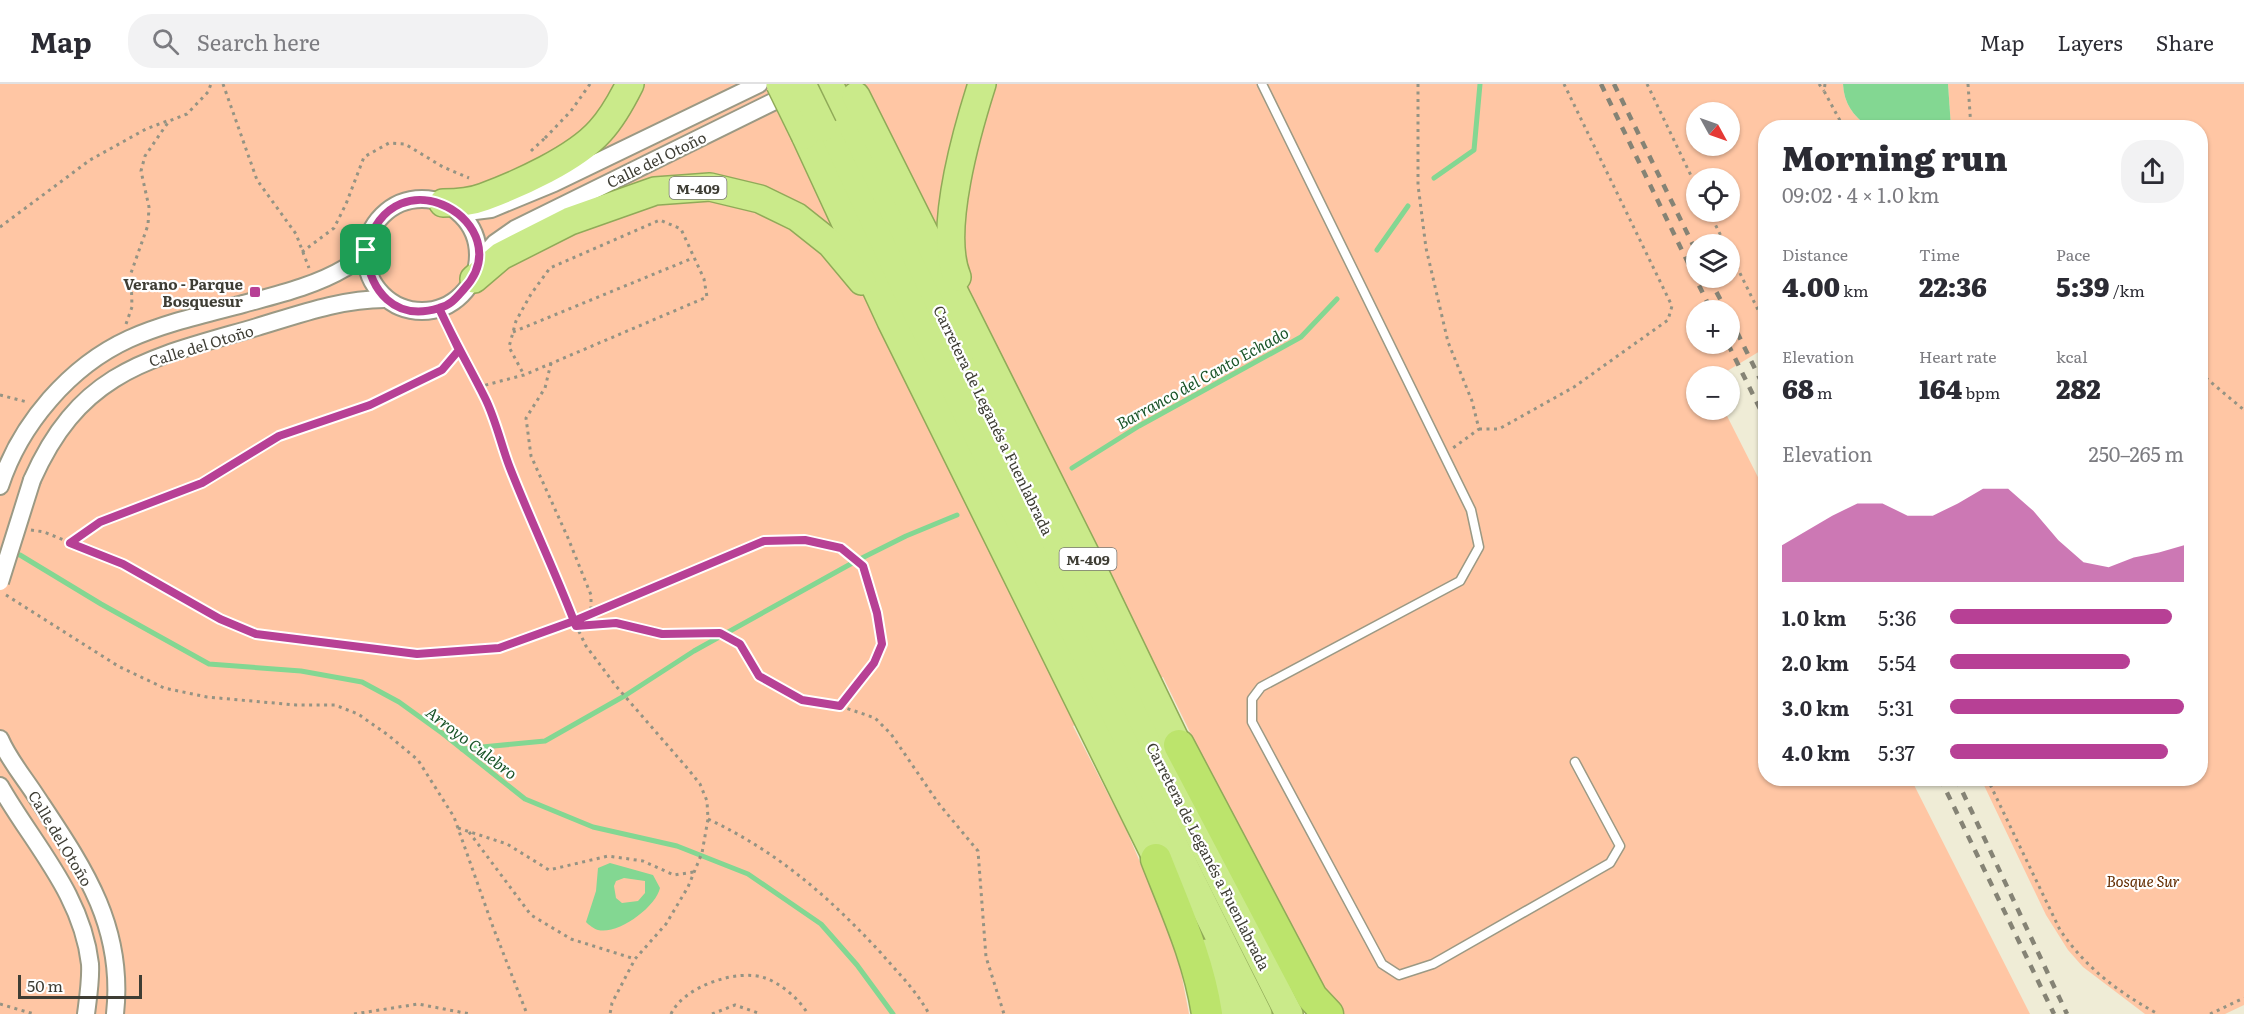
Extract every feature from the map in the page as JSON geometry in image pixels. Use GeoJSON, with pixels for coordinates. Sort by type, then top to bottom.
{"type":"FeatureCollection","features":[{"type":"Feature","properties":{"kind":"highway"},"geometry":{"type":"LineString","coordinates":[[452,208],[463,202],[483,198],[538,160],[577,150],[600,131],[623,99],[630,84]]}},
{"type":"Feature","properties":{"kind":"highway","name":"M-409"},"geometry":{"type":"LineString","coordinates":[[780,84],[834,122],[1089,561]]}},
{"type":"Feature","properties":{"kind":"highway","name":"Carretera de Leganés a Fuenlabrada"},"geometry":{"type":"LineString","coordinates":[[802,84],[834,122],[1289,1014]]}},
{"type":"Feature","properties":{"kind":"highway","name":"Carretera de Leganés a Fuenlabrada"},"geometry":{"type":"LineString","coordinates":[[830,84],[834,122],[964,414],[1132,765],[1258,1014]]}},
{"type":"Feature","properties":{"kind":"highway","name":"M-409"},"geometry":{"type":"LineString","coordinates":[[850,84],[834,122],[891,321],[1156,859],[1237,1014]]}},
{"type":"Feature","properties":{"kind":"highway","name":"M-409"},"geometry":{"type":"LineString","coordinates":[[982,84],[971,120],[950,219],[950,248],[955,273],[1089,561],[1179,745],[1305,1014]]}},
{"type":"Feature","properties":{"kind":"highway","name":"M-409"},"geometry":{"type":"LineString","coordinates":[[476,270],[570,221],[655,191],[710,187],[760,199],[797,217],[831,244],[891,321]]}},
{"type":"Feature","properties":{"kind":"highway"},"geometry":{"type":"LineString","coordinates":[[1179,745],[1312,997],[1328,1014]]}},
{"type":"Feature","properties":{"kind":"highway"},"geometry":{"type":"LineString","coordinates":[[1156,859],[1189,941],[1204,993],[1207,1014]]}},
{"type":"Feature","properties":{"kind":"street","name":"Calle del Otoño"},"geometry":{"type":"LineString","coordinates":[[452,208],[491,210],[554,183],[759,84]]}},
{"type":"Feature","properties":{"kind":"street","name":"Calle del Otoño"},"geometry":{"type":"LineString","coordinates":[[476,270],[495,243],[515,229],[808,84]]}},
{"type":"Feature","properties":{"kind":"street"},"geometry":{"type":"LineString","coordinates":[[426,199],[452,208],[469,223],[477,239],[476,270],[449,305],[428,312],[402,308],[386,298],[373,284],[368,271],[366,250],[370,232],[381,216],[402,202],[426,199]]}},
{"type":"Feature","properties":{"kind":"street","name":"Calle del Otoño"},"geometry":{"type":"LineString","coordinates":[[2,480],[14,454],[42,411],[66,382],[96,358],[128,340],[162,326],[267,298],[322,279],[347,267],[366,250]]}},
{"type":"Feature","properties":{"kind":"street","name":"Calle del Otoño"},"geometry":{"type":"LineString","coordinates":[[0,582],[32,480],[45,450],[77,408],[99,388],[135,366],[174,351],[330,305],[359,299],[386,298]]}},
{"type":"Feature","properties":{"kind":"street","name":"Calle del Otoño"},"geometry":{"type":"LineString","coordinates":[[0,739],[83,869],[105,916],[116,960],[116,1014]]}},
{"type":"Feature","properties":{"kind":"street","name":"Calle del Otoño"},"geometry":{"type":"LineString","coordinates":[[0,786],[14,811],[57,872],[74,907],[90,964],[86,1014]]}},
{"type":"Feature","properties":{"kind":"lane"},"geometry":{"type":"LineString","coordinates":[[1262,84],[1471,510],[1479,547],[1460,581],[1261,687],[1252,699],[1252,722],[1382,964],[1399,975],[1433,964],[1610,863],[1620,846],[1575,762]]}},
{"type":"Feature","properties":{"kind":"path"},"geometry":{"type":"LineString","coordinates":[[0,226],[90,160],[146,129],[187,114],[208,93],[211,84]]}},
{"type":"Feature","properties":{"kind":"path"},"geometry":{"type":"LineString","coordinates":[[223,84],[257,180],[296,234],[309,272]]}},
{"type":"Feature","properties":{"kind":"path"},"geometry":{"type":"LineString","coordinates":[[538,160],[545,138],[571,111],[590,84]]}},
{"type":"Feature","properties":{"kind":"path"},"geometry":{"type":"LineString","coordinates":[[1418,84],[1418,185],[1426,248],[1448,342],[1472,401],[1479,429]]}},
{"type":"Feature","properties":{"kind":"path"},"geometry":{"type":"LineString","coordinates":[[1444,455],[1479,429],[1499,429],[1574,387],[1668,320],[1672,306],[1564,84]]}},
{"type":"Feature","properties":{"kind":"path"},"geometry":{"type":"LineString","coordinates":[[1647,84],[1687,168]]}},
{"type":"Feature","properties":{"kind":"path"},"geometry":{"type":"LineString","coordinates":[[1819,84],[1840,120]]}},
{"type":"Feature","properties":{"kind":"path"},"geometry":{"type":"LineString","coordinates":[[1824,91],[1825,84]]}},
{"type":"Feature","properties":{"kind":"path"},"geometry":{"type":"LineString","coordinates":[[1968,84],[1970,120]]}},
{"type":"Feature","properties":{"kind":"path"},"geometry":{"type":"LineString","coordinates":[[128,340],[124,328],[132,308],[131,273],[148,225],[149,207],[141,171],[146,156],[169,121]]}},
{"type":"Feature","properties":{"kind":"path"},"geometry":{"type":"LineString","coordinates":[[538,160],[549,146],[545,138]]}},
{"type":"Feature","properties":{"kind":"path"},"geometry":{"type":"LineString","coordinates":[[302,252],[334,228],[364,157],[389,143],[405,144],[443,167],[472,180]]}},
{"type":"Feature","properties":{"kind":"path"},"geometry":{"type":"LineString","coordinates":[[478,387],[524,375],[707,297],[704,279],[681,228],[660,220],[550,268],[531,294],[513,332],[509,347],[524,375]]}},
{"type":"Feature","properties":{"kind":"path"},"geometry":{"type":"LineString","coordinates":[[513,332],[693,258]]}},
{"type":"Feature","properties":{"kind":"path"},"geometry":{"type":"LineString","coordinates":[[1740,273],[1758,310]]}},
{"type":"Feature","properties":{"kind":"path"},"geometry":{"type":"LineString","coordinates":[[439,308],[486,400],[510,467],[586,646],[616,686],[700,784],[707,801],[708,819],[695,870],[666,924],[635,959],[612,1003],[610,1014]]}},
{"type":"Feature","properties":{"kind":"path"},"geometry":{"type":"LineString","coordinates":[[70,543],[100,522],[202,483],[279,436],[370,405],[442,370],[459,350]]}},
{"type":"Feature","properties":{"kind":"path"},"geometry":{"type":"LineString","coordinates":[[551,363],[545,388],[526,418],[531,456],[591,595],[591,614]]}},
{"type":"Feature","properties":{"kind":"path"},"geometry":{"type":"LineString","coordinates":[[2208,380],[2244,410]]}},
{"type":"Feature","properties":{"kind":"path"},"geometry":{"type":"LineString","coordinates":[[0,395],[29,403],[42,411]]}},
{"type":"Feature","properties":{"kind":"path"},"geometry":{"type":"LineString","coordinates":[[23,529],[44,532],[123,564],[220,619],[256,634],[417,654],[499,648],[574,621],[764,541],[805,540],[841,548],[863,566],[877,613],[882,644],[874,663],[840,706]]}},
{"type":"Feature","properties":{"kind":"path"},"geometry":{"type":"LineString","coordinates":[[0,592],[118,666],[164,688],[207,697],[296,705],[335,705],[358,714],[417,760],[439,790],[458,828],[527,1014]]}},
{"type":"Feature","properties":{"kind":"path"},"geometry":{"type":"LineString","coordinates":[[576,626],[616,623],[662,634],[720,633],[740,644],[759,676],[802,700],[840,706],[875,718],[891,734],[939,804],[978,851],[987,957],[1004,1014]]}},
{"type":"Feature","properties":{"kind":"path"},"geometry":{"type":"LineString","coordinates":[[1991,786],[2060,930],[2074,950],[2088,966],[2124,994],[2158,1014]]}},
{"type":"Feature","properties":{"kind":"path"},"geometry":{"type":"LineString","coordinates":[[708,819],[736,832],[805,878],[846,916],[919,995],[929,1014]]}},
{"type":"Feature","properties":{"kind":"path"},"geometry":{"type":"LineString","coordinates":[[458,828],[507,844],[549,870],[608,856],[643,861],[674,875],[695,870]]}},
{"type":"Feature","properties":{"kind":"path"},"geometry":{"type":"LineString","coordinates":[[468,831],[531,915],[571,939],[635,959]]}},
{"type":"Feature","properties":{"kind":"path"},"geometry":{"type":"LineString","coordinates":[[670,1014],[675,1004],[698,988],[721,979],[747,975],[765,978],[784,988],[808,1014]]}},
{"type":"Feature","properties":{"kind":"path"},"geometry":{"type":"LineString","coordinates":[[2210,1014],[2244,998]]}},
{"type":"Feature","properties":{"kind":"path"},"geometry":{"type":"LineString","coordinates":[[0,1004],[34,1014]]}},
{"type":"Feature","properties":{"kind":"path"},"geometry":{"type":"LineString","coordinates":[[354,1014],[418,1004],[470,1014]]}},
{"type":"Feature","properties":{"kind":"path"},"geometry":{"type":"LineString","coordinates":[[712,1014],[735,1005],[761,1014]]}},
{"type":"Feature","properties":{"kind":"green space"},"geometry":{"type":"Polygon","coordinates":[[[0,84],[1843,84],[1850,108],[1860,120],[1758,120],[1758,352],[1735,366],[1686,366],[1686,420],[1729,420],[1758,477],[1758,786],[1915,786],[2030,1014],[1328,1014],[1163,677],[1073,726],[1125,827],[1176,946],[1189,1014],[0,1014],[0,84]]]}},
{"type":"Feature","properties":{"kind":"green space","name":"Bosque Sur"},"geometry":{"type":"Polygon","coordinates":[[[1948,84],[2244,84],[2244,1005],[2225,1014],[2145,1014],[2083,967],[2068,950],[2046,915],[1984,786],[2208,786],[2208,120],[1951,120],[1948,84]]]}},
{"type":"Feature","properties":{"kind":"shaded area"},"geometry":{"type":"Polygon","coordinates":[[[1843,84],[1948,84],[1951,120],[1860,120],[1850,109],[1843,84]]]}},
{"type":"Feature","properties":{"kind":"shaded area"},"geometry":{"type":"Polygon","coordinates":[[[610,863],[653,875],[660,888],[651,903],[635,918],[616,928],[598,930],[586,922],[596,891],[598,868],[610,863]],[[624,878],[616,881],[614,886],[616,898],[622,903],[638,901],[645,893],[645,881],[624,878]]]}},
{"type":"Feature","properties":{"kind":"waterway","name":"Barranco del Canto Echado"},"geometry":{"type":"LineString","coordinates":[[1434,178],[1474,150],[1480,84]]}},
{"type":"Feature","properties":{"kind":"waterway","name":"Barranco del Canto Echado"},"geometry":{"type":"LineString","coordinates":[[1377,250],[1408,206]]}},
{"type":"Feature","properties":{"kind":"waterway","name":"Barranco del Canto Echado"},"geometry":{"type":"LineString","coordinates":[[1072,468],[1139,426],[1301,337],[1337,299]]}},
{"type":"Feature","properties":{"kind":"waterway","name":"Barranco del Canto Echado"},"geometry":{"type":"LineString","coordinates":[[462,749],[545,741],[626,695],[694,651],[856,561],[906,536],[957,515]]}},
{"type":"Feature","properties":{"kind":"waterway","name":"Arroyo Culebro"},"geometry":{"type":"LineString","coordinates":[[0,552],[20,555],[101,604],[209,664],[301,671],[362,682],[399,702],[525,799],[593,827],[677,846],[748,874],[821,924],[857,965],[893,1014]]}},
{"type":"Feature","properties":{"kind":"railway"},"geometry":{"type":"LineString","coordinates":[[1601,84],[1706,300]]}},
{"type":"Feature","properties":{"kind":"railway"},"geometry":{"type":"LineString","coordinates":[[1614,84],[1688,234]]}},
{"type":"Feature","properties":{"kind":"railway"},"geometry":{"type":"LineString","coordinates":[[1714,288],[1721,300]]}},
{"type":"Feature","properties":{"kind":"railway"},"geometry":{"type":"LineString","coordinates":[[1740,338],[1758,375]]}},
{"type":"Feature","properties":{"kind":"railway"},"geometry":{"type":"LineString","coordinates":[[1733,354],[1758,405]]}},
{"type":"Feature","properties":{"kind":"railway"},"geometry":{"type":"LineString","coordinates":[[1944,786],[2054,1014]]}},
{"type":"Feature","properties":{"kind":"railway"},"geometry":{"type":"LineString","coordinates":[[1960,786],[2067,1014]]}},
{"type":"Feature","properties":{"kind":"place","name":"Verano - Parque Bosquesur"},"geometry":{"type":"Point","coordinates":[255,292]}},
{"type":"Feature","properties":{"kind":"route"},"geometry":{"type":"LineString","coordinates":[[366,250],[368,271],[373,284],[386,298],[402,308],[428,312],[439,308],[454,342],[459,350],[463,360],[486,400],[510,467],[574,621],[764,541],[805,540],[841,548],[863,566],[877,613],[882,644],[874,663],[840,706],[802,700],[759,676],[740,644],[720,633],[662,634],[616,623],[576,626],[574,621],[499,648],[417,654],[256,634],[220,619],[123,564],[70,543],[100,522],[202,483],[279,436],[370,405],[442,370],[459,350],[439,308],[449,305],[474,279],[478,261],[477,239],[469,223],[460,213],[443,203],[426,199],[402,202],[381,216],[370,232],[366,250]]}}]}
